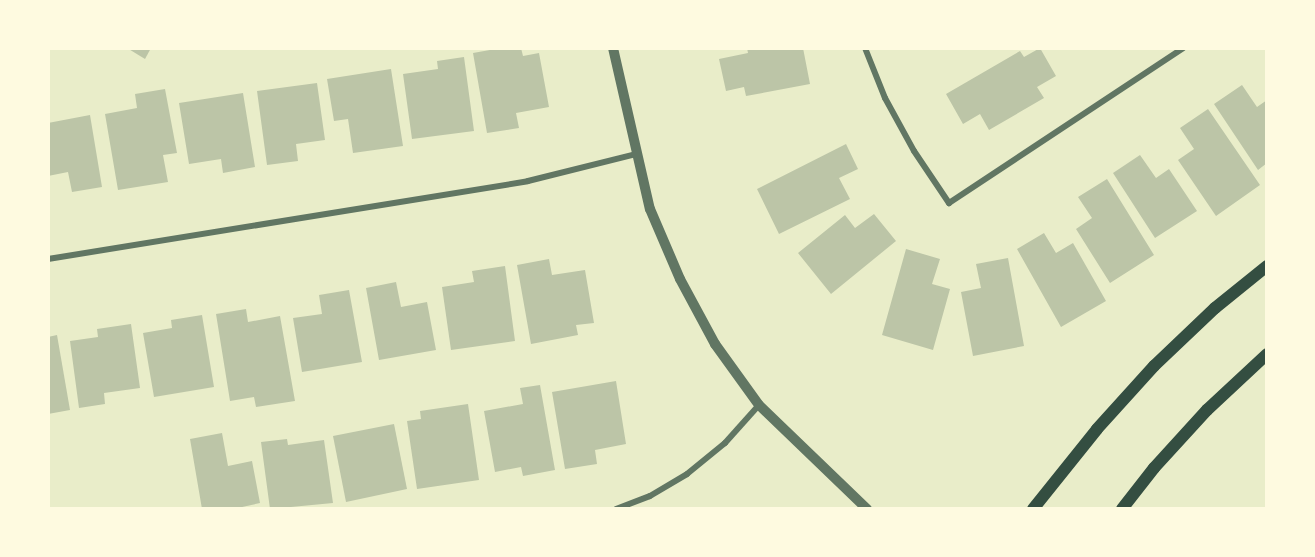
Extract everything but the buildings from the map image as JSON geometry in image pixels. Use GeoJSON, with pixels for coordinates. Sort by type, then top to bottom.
{"type":"FeatureCollection","features":[{"type":"Feature","properties":{"kind":"main road"},"geometry":{"type":"LineString","coordinates":[[1033,509],[1097,429],[1154,366],[1215,308],[1267,266]]}},
{"type":"Feature","properties":{"kind":"main road"},"geometry":{"type":"LineString","coordinates":[[1122,509],[1154,468],[1207,410],[1267,354]]}},
{"type":"Feature","properties":{"kind":"street"},"geometry":{"type":"LineString","coordinates":[[613,48],[650,209],[680,279],[716,344],[759,405],[867,509]]}},
{"type":"Feature","properties":{"kind":"street"},"geometry":{"type":"LineString","coordinates":[[865,48],[885,98],[914,152],[949,203],[1183,48]]}},
{"type":"Feature","properties":{"kind":"street"},"geometry":{"type":"LineString","coordinates":[[48,259],[528,182],[636,154]]}},
{"type":"Feature","properties":{"kind":"street"},"geometry":{"type":"LineString","coordinates":[[616,509],[650,496],[687,474],[725,443],[759,405]]}}]}
